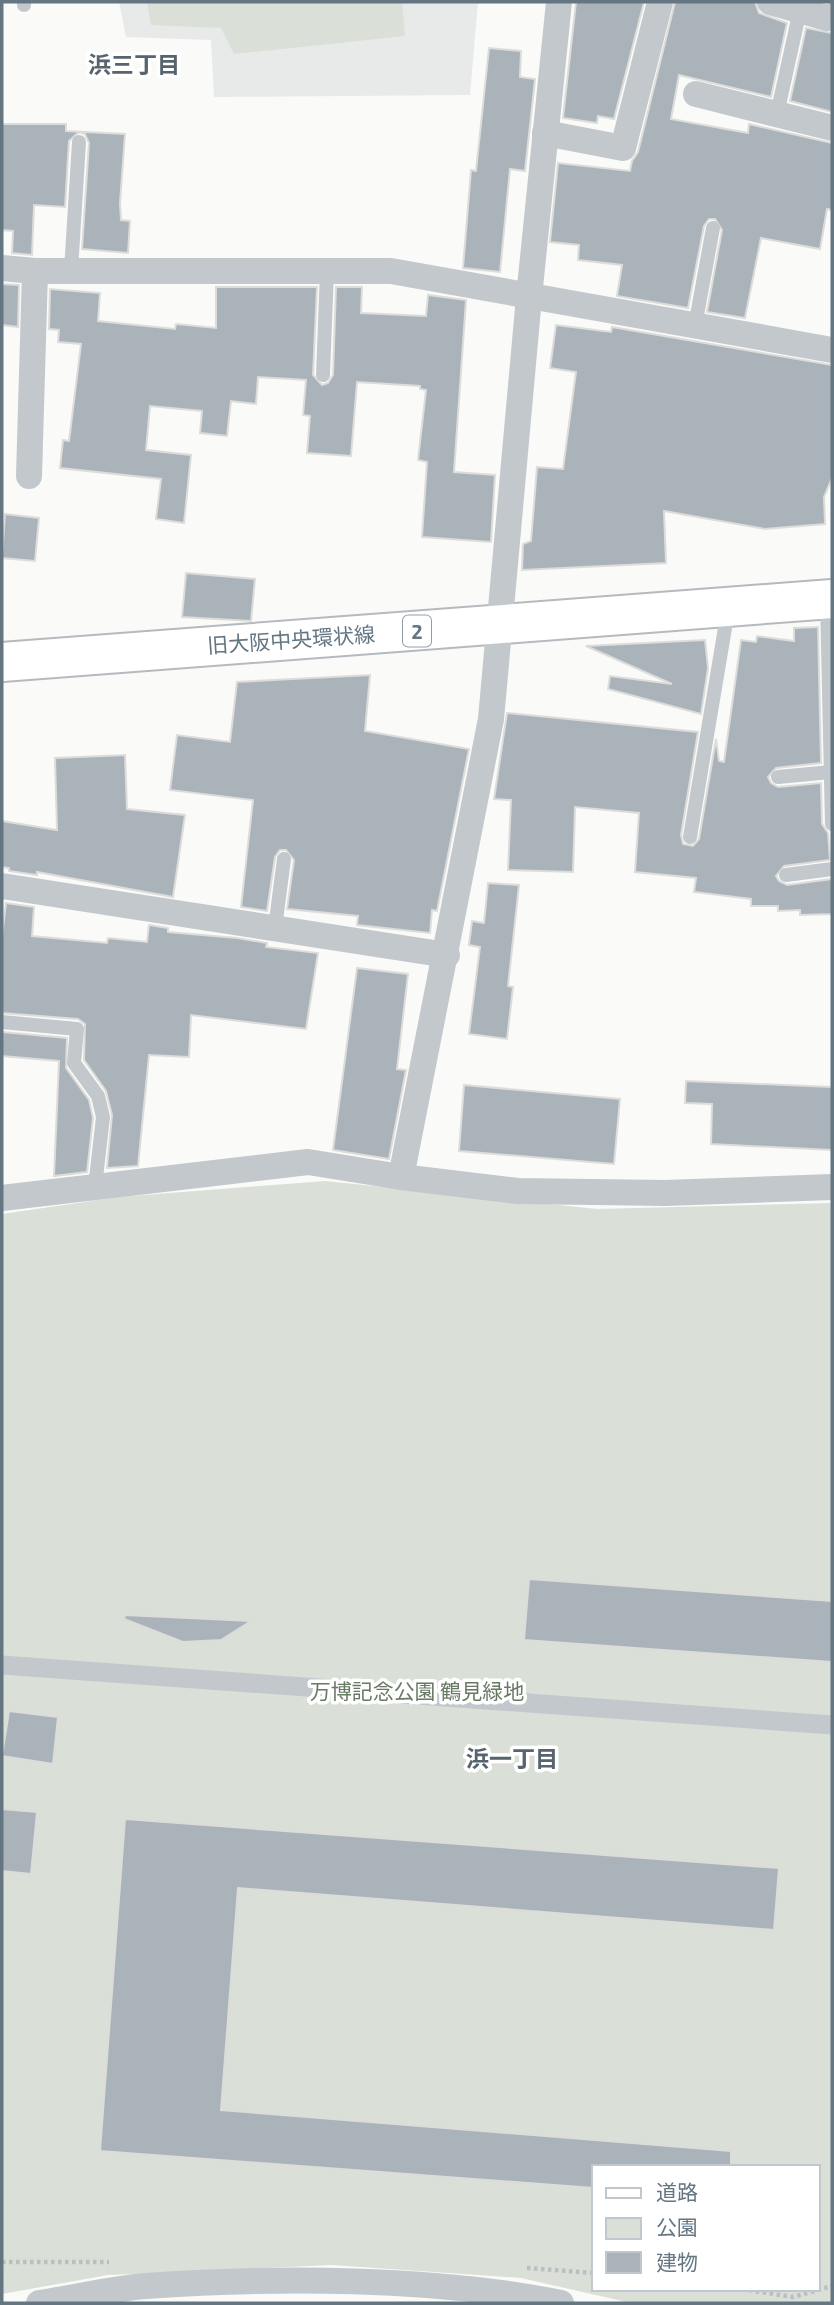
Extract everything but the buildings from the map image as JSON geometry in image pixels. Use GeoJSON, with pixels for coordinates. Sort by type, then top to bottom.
{"type":"FeatureCollection","features":[{"type":"Feature","properties":{"kind":"main road","name":"旧大阪中央環状線"},"geometry":{"type":"LineString","coordinates":[[2,662],[830,599]]}},
{"type":"Feature","properties":{"kind":"street"},"geometry":{"type":"LineString","coordinates":[[401,1177],[447,955],[491,719],[559,2]]}},
{"type":"Feature","properties":{"kind":"street"},"geometry":{"type":"LineString","coordinates":[[545,133],[623,148],[660,2]]}},
{"type":"Feature","properties":{"kind":"street"},"geometry":{"type":"LineString","coordinates":[[770,2],[827,18],[832,16]]}},
{"type":"Feature","properties":{"kind":"street"},"geometry":{"type":"LineString","coordinates":[[696,94],[832,128]]}},
{"type":"Feature","properties":{"kind":"street"},"geometry":{"type":"LineString","coordinates":[[2,268],[35,271],[391,271],[832,350]]}},
{"type":"Feature","properties":{"kind":"street"},"geometry":{"type":"LineString","coordinates":[[29,476],[35,271]]}},
{"type":"Feature","properties":{"kind":"street"},"geometry":{"type":"LineString","coordinates":[[2,886],[447,955]]}},
{"type":"Feature","properties":{"kind":"street"},"geometry":{"type":"LineString","coordinates":[[2,1198],[308,1162],[517,1191],[665,1193],[832,1187]]}},
{"type":"Feature","properties":{"kind":"street"},"geometry":{"type":"LineString","coordinates":[[2,1665],[832,1725]]}},
{"type":"Feature","properties":{"kind":"street"},"geometry":{"type":"LineString","coordinates":[[39,2303],[85,2299],[143,2286],[411,2295],[517,2294],[561,2303]]}},
{"type":"Feature","properties":{"kind":"lane"},"geometry":{"type":"LineString","coordinates":[[777,114],[800,10]]}},
{"type":"Feature","properties":{"kind":"lane"},"geometry":{"type":"LineString","coordinates":[[71,271],[79,142]]}},
{"type":"Feature","properties":{"kind":"lane"},"geometry":{"type":"LineString","coordinates":[[695,326],[713,229]]}},
{"type":"Feature","properties":{"kind":"lane"},"geometry":{"type":"LineString","coordinates":[[323,375],[327,271]]}},
{"type":"Feature","properties":{"kind":"lane"},"geometry":{"type":"LineString","coordinates":[[830,599],[832,824]]}},
{"type":"Feature","properties":{"kind":"lane"},"geometry":{"type":"LineString","coordinates":[[690,837],[729,607]]}},
{"type":"Feature","properties":{"kind":"lane"},"geometry":{"type":"LineString","coordinates":[[778,777],[831,772]]}},
{"type":"Feature","properties":{"kind":"lane"},"geometry":{"type":"LineString","coordinates":[[275,928],[284,859]]}},
{"type":"Feature","properties":{"kind":"lane"},"geometry":{"type":"LineString","coordinates":[[786,874],[832,869]]}},
{"type":"Feature","properties":{"kind":"lane"},"geometry":{"type":"LineString","coordinates":[[2,1022],[77,1029],[74,1063],[99,1096],[103,1116],[95,1187]]}},
{"type":"Feature","properties":{"kind":"path"},"geometry":{"type":"LineString","coordinates":[[756,2291],[793,2297],[814,2291]]}},
{"type":"Feature","properties":{"kind":"shaded area"},"geometry":{"type":"Polygon","coordinates":[[[119,2],[478,2],[470,95],[214,97],[211,40],[126,37],[119,2]]]}},
{"type":"Feature","properties":{"kind":"green space"},"geometry":{"type":"Polygon","coordinates":[[[147,2],[402,2],[405,36],[234,54],[221,28],[151,25],[147,2]]]}},
{"type":"Feature","properties":{"kind":"green space","name":"万博記念公園 鶴見緑地"},"geometry":{"type":"Polygon","coordinates":[[[325,1181],[597,1209],[832,1203],[832,2303],[631,2303],[521,2278],[332,2265],[108,2275],[2,2294],[2,1214],[119,1197],[325,1181]]]}},
{"type":"Feature","properties":{"kind":"district","name":"浜三丁目"},"geometry":{"type":"Point","coordinates":[134,64]}},
{"type":"Feature","properties":{"kind":"district","name":"浜一丁目"},"geometry":{"type":"Point","coordinates":[512,1758]}}]}
